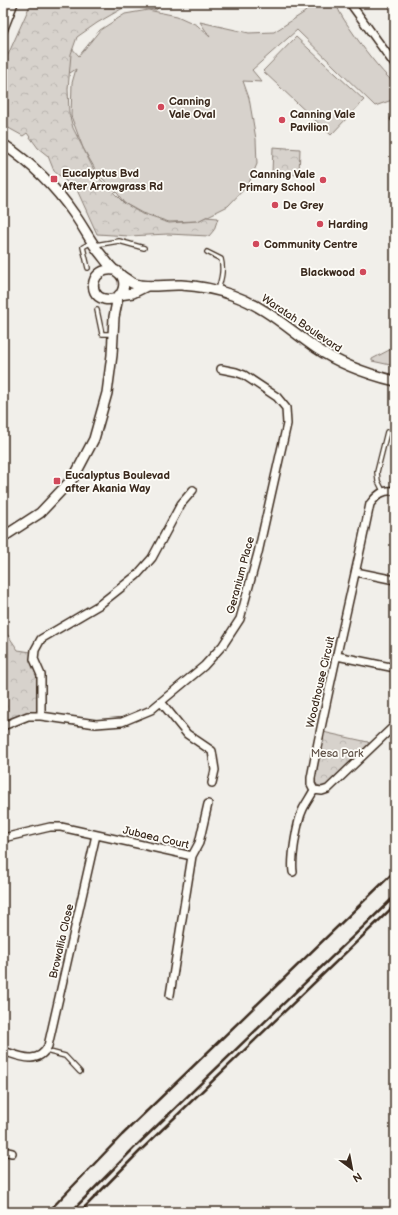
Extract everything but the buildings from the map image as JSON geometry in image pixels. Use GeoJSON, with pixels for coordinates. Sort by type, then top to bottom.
{"type":"FeatureCollection","features":[{"type":"Feature","properties":{"kind":"street"},"geometry":{"type":"LineString","coordinates":[[3,31],[14,3]]}},
{"type":"Feature","properties":{"kind":"street"},"geometry":{"type":"LineString","coordinates":[[350,3],[395,64]]}},
{"type":"Feature","properties":{"kind":"street"},"geometry":{"type":"LineString","coordinates":[[3,144],[46,178],[73,213],[95,246],[114,270],[122,276],[124,284],[119,296],[114,317],[112,355],[107,393],[94,439],[74,477],[40,513],[3,537]]}},
{"type":"Feature","properties":{"kind":"street"},"geometry":{"type":"LineString","coordinates":[[95,246],[99,272],[94,282],[94,288],[99,297],[104,299],[110,300],[119,296]]}},
{"type":"Feature","properties":{"kind":"street"},"geometry":{"type":"LineString","coordinates":[[99,272],[104,270],[114,270]]}},
{"type":"Feature","properties":{"kind":"street","name":"Waratah Boulevard"},"geometry":{"type":"LineString","coordinates":[[122,276],[133,283],[147,286],[183,285],[218,290],[261,308],[316,348],[343,364],[365,373],[395,381]]}},
{"type":"Feature","properties":{"kind":"street","name":"Waratah Boulevard"},"geometry":{"type":"LineString","coordinates":[[119,296],[133,293],[147,286]]}},
{"type":"Feature","properties":{"kind":"street"},"geometry":{"type":"LineString","coordinates":[[104,299],[114,317]]}},
{"type":"Feature","properties":{"kind":"street","name":"Geranium Place"},"geometry":{"type":"LineString","coordinates":[[3,726],[28,716],[41,716],[96,724],[122,722],[151,710],[204,666],[223,645],[240,619],[258,553],[287,424],[286,408],[277,397],[244,375],[221,369]]}},
{"type":"Feature","properties":{"kind":"street"},"geometry":{"type":"LineString","coordinates":[[41,716],[41,675],[34,659],[35,650],[41,639],[99,605],[136,575],[152,558],[181,504],[193,490]]}},
{"type":"Feature","properties":{"kind":"street"},"geometry":{"type":"LineString","coordinates":[[383,491],[395,491]]}},
{"type":"Feature","properties":{"kind":"street","name":"Woodhouse Circuit"},"geometry":{"type":"LineString","coordinates":[[314,790],[311,778],[323,715],[370,504],[376,496],[383,491]]}},
{"type":"Feature","properties":{"kind":"street"},"geometry":{"type":"LineString","coordinates":[[356,572],[395,580]]}},
{"type":"Feature","properties":{"kind":"street"},"geometry":{"type":"LineString","coordinates":[[337,656],[395,668]]}},
{"type":"Feature","properties":{"kind":"street"},"geometry":{"type":"LineString","coordinates":[[161,702],[187,734],[212,751],[215,770],[212,783]]}},
{"type":"Feature","properties":{"kind":"street"},"geometry":{"type":"LineString","coordinates":[[293,872],[292,855],[302,810],[314,790],[322,791],[328,789],[395,725]]}},
{"type":"Feature","properties":{"kind":"street"},"geometry":{"type":"LineString","coordinates":[[192,856],[199,843],[208,804]]}},
{"type":"Feature","properties":{"kind":"street","name":"Jubaea Court"},"geometry":{"type":"LineString","coordinates":[[3,838],[56,827],[192,856],[170,995]]}},
{"type":"Feature","properties":{"kind":"street","name":"Browallia Close"},"geometry":{"type":"LineString","coordinates":[[46,1051],[96,835]]}},
{"type":"Feature","properties":{"kind":"street"},"geometry":{"type":"LineString","coordinates":[[3,1051],[27,1058],[38,1057],[46,1051]]}},
{"type":"Feature","properties":{"kind":"street"},"geometry":{"type":"LineString","coordinates":[[3,1151],[12,1153]]}},
{"type":"Feature","properties":{"kind":"lane"},"geometry":{"type":"LineString","coordinates":[[88,268],[83,247],[119,241],[144,248]]}},
{"type":"Feature","properties":{"kind":"lane"},"geometry":{"type":"LineString","coordinates":[[207,252],[221,259],[223,268],[218,290]]}},
{"type":"Feature","properties":{"kind":"lane"},"geometry":{"type":"LineString","coordinates":[[97,310],[102,334],[113,334]]}},
{"type":"Feature","properties":{"kind":"lane"},"geometry":{"type":"LineString","coordinates":[[383,491],[378,481],[377,472],[387,432]]}},
{"type":"Feature","properties":{"kind":"lane"},"geometry":{"type":"LineString","coordinates":[[46,1051],[65,1056],[80,1072]]}},
{"type":"Feature","properties":{"kind":"green space"},"geometry":{"type":"Polygon","coordinates":[[[31,3],[156,3],[161,5],[156,10],[123,8],[77,37],[71,54],[68,89],[69,113],[73,128],[97,176],[124,203],[142,214],[169,223],[198,221],[206,217],[218,218],[214,230],[209,236],[168,234],[129,236],[97,234],[77,190],[71,188],[66,181],[54,171],[48,156],[38,148],[27,133],[23,136],[3,125],[3,66],[31,3]]]}},
{"type":"Feature","properties":{"kind":"green space","name":"Canning Vale Oval"},"geometry":{"type":"Polygon","coordinates":[[[310,3],[336,3],[342,17],[361,44],[377,65],[395,84],[395,99],[375,106],[297,30],[252,70],[262,82],[243,81],[249,98],[256,139],[257,164],[248,185],[228,206],[198,221],[169,222],[142,213],[124,203],[118,194],[98,174],[83,148],[71,116],[72,83],[76,69],[70,73],[48,47],[61,36],[79,56],[100,30],[125,14],[148,10],[177,16],[197,25],[210,37],[200,22],[249,33],[274,32],[305,12],[310,3]]]}},
{"type":"Feature","properties":{"kind":"green space"},"geometry":{"type":"Polygon","coordinates":[[[296,37],[364,100],[331,135],[263,71],[296,37]]]}},
{"type":"Feature","properties":{"kind":"green space"},"geometry":{"type":"Polygon","coordinates":[[[273,147],[300,149],[299,175],[272,173],[273,147]]]}},
{"type":"Feature","properties":{"kind":"green space"},"geometry":{"type":"Polygon","coordinates":[[[395,347],[395,366],[372,361],[372,359],[395,347]]]}},
{"type":"Feature","properties":{"kind":"green space"},"geometry":{"type":"Polygon","coordinates":[[[3,628],[18,650],[31,652],[39,674],[42,714],[3,725],[3,628]]]}},
{"type":"Feature","properties":{"kind":"green space","name":"Mesa Park"},"geometry":{"type":"Polygon","coordinates":[[[323,732],[368,742],[371,745],[329,785],[323,788],[317,785],[313,778],[323,732]]]}},
{"type":"Feature","properties":{"kind":"railway"},"geometry":{"type":"LineString","coordinates":[[48,1212],[122,1135],[395,871]]}},
{"type":"Feature","properties":{"kind":"railway"},"geometry":{"type":"LineString","coordinates":[[71,1212],[135,1147],[395,896]]}},
{"type":"Feature","properties":{"kind":"railway"},"geometry":{"type":"LineString","coordinates":[[80,1212],[140,1151],[395,905]]}},
{"type":"Feature","properties":{"kind":"place","name":"Canning Vale Oval"},"geometry":{"type":"Point","coordinates":[161,107]}},
{"type":"Feature","properties":{"kind":"place","name":"Canning Vale Pavilion"},"geometry":{"type":"Point","coordinates":[282,120]}},
{"type":"Feature","properties":{"kind":"place","name":"Eucalyptus Bvd After Arrowgrass Rd"},"geometry":{"type":"Point","coordinates":[54,179]}},
{"type":"Feature","properties":{"kind":"place","name":"Canning Vale Primary School"},"geometry":{"type":"Point","coordinates":[323,180]}},
{"type":"Feature","properties":{"kind":"place","name":"De Grey"},"geometry":{"type":"Point","coordinates":[275,205]}},
{"type":"Feature","properties":{"kind":"place","name":"Harding"},"geometry":{"type":"Point","coordinates":[320,224]}},
{"type":"Feature","properties":{"kind":"place","name":"Community Centre"},"geometry":{"type":"Point","coordinates":[256,244]}},
{"type":"Feature","properties":{"kind":"place","name":"Blackwood"},"geometry":{"type":"Point","coordinates":[363,272]}},
{"type":"Feature","properties":{"kind":"place","name":"Eucalyptus Boulevad after Akania Way"},"geometry":{"type":"Point","coordinates":[57,481]}}]}
